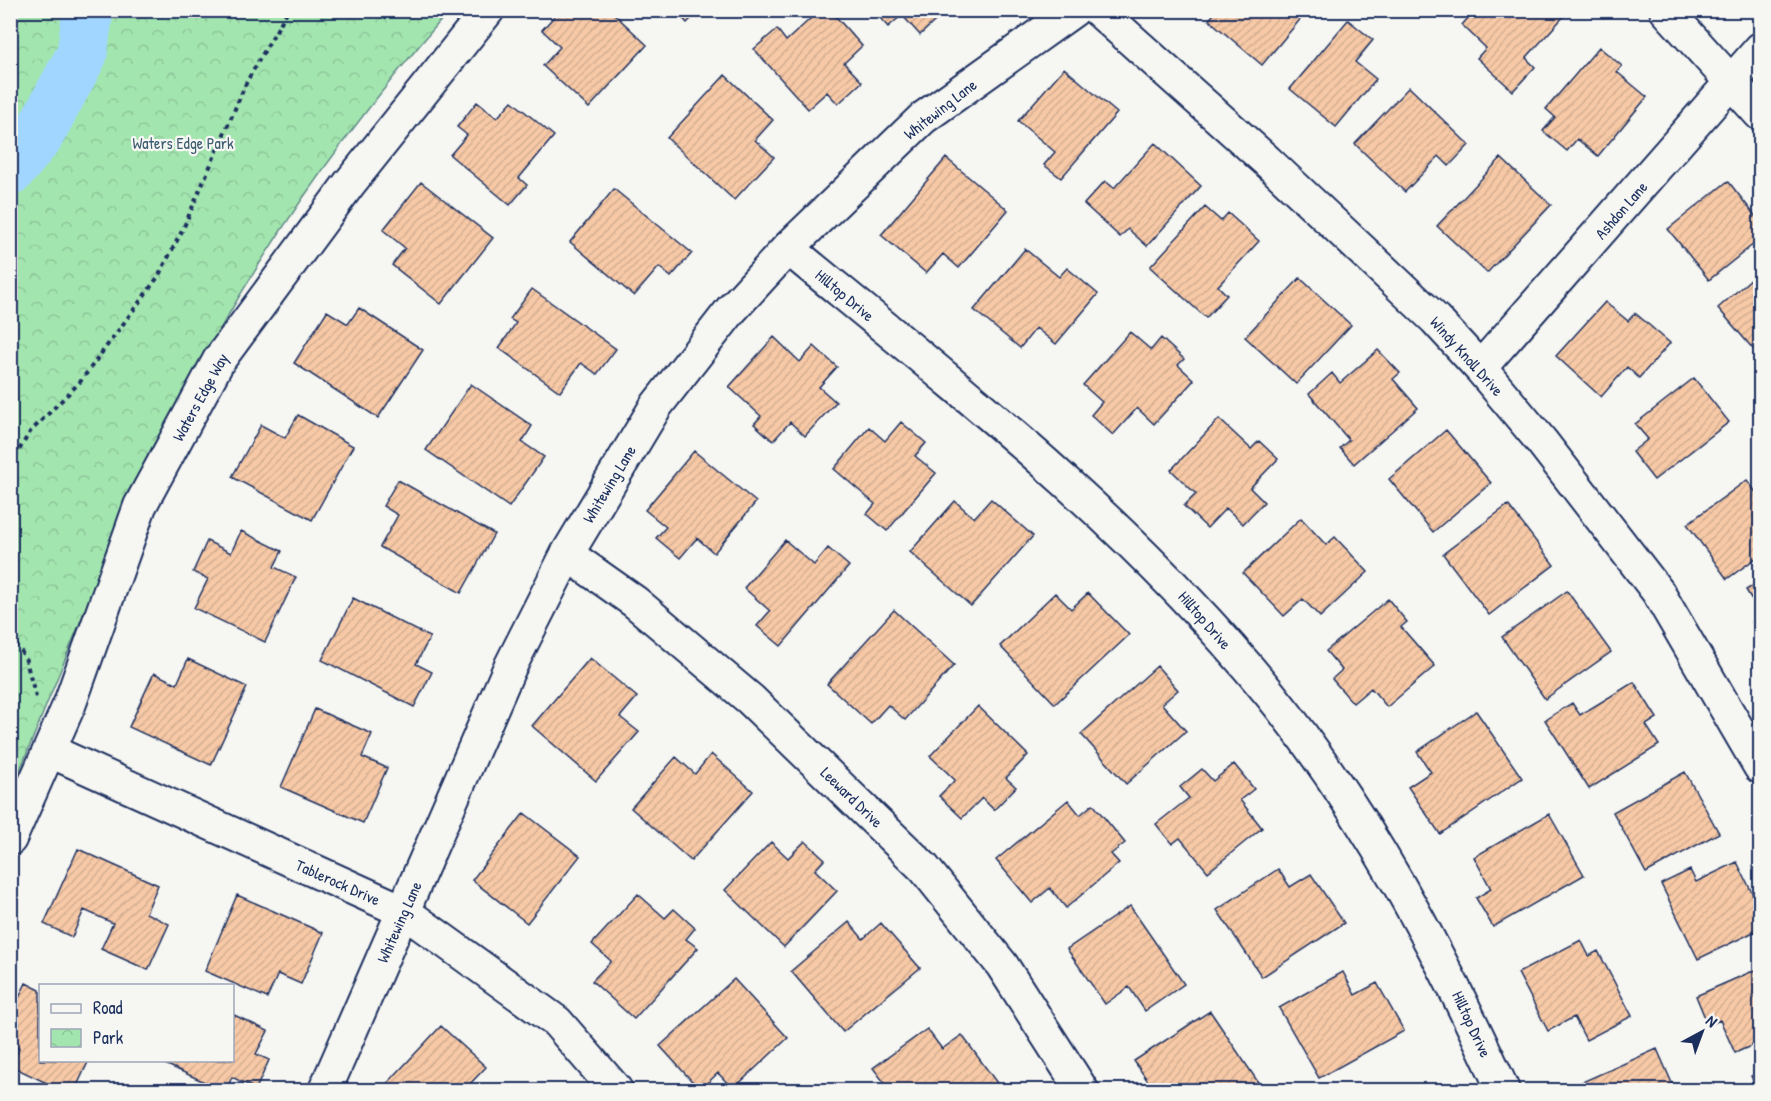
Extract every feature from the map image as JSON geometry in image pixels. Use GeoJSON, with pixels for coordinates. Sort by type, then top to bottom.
{"type":"FeatureCollection","features":[{"type":"Feature","properties":{"kind":"street","name":"Waters Edge Way"},"geometry":{"type":"LineString","coordinates":[[10,839],[50,752],[140,506],[219,360],[349,184],[488,10]]}},
{"type":"Feature","properties":{"kind":"street","name":"Whitewing Lane"},"geometry":{"type":"LineString","coordinates":[[325,1090],[509,669],[567,554],[656,406],[731,310],[788,248],[923,118],[1074,10]]}},
{"type":"Feature","properties":{"kind":"street","name":"Windy Knoll Drive"},"geometry":{"type":"LineString","coordinates":[[1098,10],[1292,185],[1435,319],[1480,368],[1542,442],[1658,592],[1761,767]]}},
{"type":"Feature","properties":{"kind":"street"},"geometry":{"type":"LineString","coordinates":[[1666,10],[1761,114]]}},
{"type":"Feature","properties":{"kind":"street","name":"Ashdon Lane"},"geometry":{"type":"LineString","coordinates":[[1480,368],[1761,49]]}},
{"type":"Feature","properties":{"kind":"street","name":"Hilltop Drive"},"geometry":{"type":"LineString","coordinates":[[788,248],[1045,460],[1164,574],[1270,695],[1344,798],[1402,888],[1457,991],[1503,1090]]}},
{"type":"Feature","properties":{"kind":"street","name":"Leeward Drive"},"geometry":{"type":"LineString","coordinates":[[567,554],[635,602],[751,700],[924,868],[1002,965],[1083,1090]]}},
{"type":"Feature","properties":{"kind":"street","name":"Tablerock Drive"},"geometry":{"type":"LineString","coordinates":[[50,752],[404,911],[557,1023],[616,1090]]}},
{"type":"Feature","properties":{"kind":"path"},"geometry":{"type":"LineString","coordinates":[[10,465],[30,432],[80,381],[158,277],[183,229],[247,81],[288,10]]}},
{"type":"Feature","properties":{"kind":"path"},"geometry":{"type":"LineString","coordinates":[[10,636],[26,657],[38,700],[34,708]]}},
{"type":"Feature","properties":{"kind":"green space","name":"Waters Edge Park"},"geometry":{"type":"Polygon","coordinates":[[[11,11],[449,11],[336,151],[268,250],[206,353],[132,501],[11,792],[11,11]]]}},
{"type":"Feature","properties":{"kind":"building"},"geometry":{"type":"Polygon","coordinates":[[[560,10],[610,10],[647,45],[589,108],[543,66],[560,47],[542,30],[560,10]]]}},
{"type":"Feature","properties":{"kind":"building"},"geometry":{"type":"Polygon","coordinates":[[[675,10],[700,10],[687,23],[675,10]]]}},
{"type":"Feature","properties":{"kind":"building"},"geometry":{"type":"Polygon","coordinates":[[[820,10],[830,10],[862,46],[844,63],[862,82],[838,104],[827,92],[808,109],[754,49],[777,29],[786,41],[820,10]]]}},
{"type":"Feature","properties":{"kind":"building"},"geometry":{"type":"Polygon","coordinates":[[[873,10],[947,10],[920,35],[902,15],[888,27],[873,10]]]}},
{"type":"Feature","properties":{"kind":"building"},"geometry":{"type":"Polygon","coordinates":[[[1217,10],[1308,10],[1262,65],[1209,20],[1217,10]]]}},
{"type":"Feature","properties":{"kind":"building"},"geometry":{"type":"Polygon","coordinates":[[[1475,10],[1560,10],[1565,15],[1526,58],[1535,67],[1513,91],[1477,58],[1486,48],[1462,25],[1475,10]]]}},
{"type":"Feature","properties":{"kind":"building"},"geometry":{"type":"Polygon","coordinates":[[[1348,20],[1373,40],[1355,62],[1376,79],[1336,127],[1290,89],[1348,20]]]}},
{"type":"Feature","properties":{"kind":"building"},"geometry":{"type":"Polygon","coordinates":[[[1599,47],[1622,66],[1617,72],[1647,97],[1598,156],[1577,139],[1567,151],[1543,131],[1555,117],[1546,109],[1599,47]]]}},
{"type":"Feature","properties":{"kind":"building"},"geometry":{"type":"Polygon","coordinates":[[[1064,68],[1117,113],[1061,178],[1044,165],[1055,152],[1018,121],[1064,68]]]}},
{"type":"Feature","properties":{"kind":"building"},"geometry":{"type":"Polygon","coordinates":[[[725,75],[773,120],[755,140],[774,157],[734,200],[667,138],[725,75]]]}},
{"type":"Feature","properties":{"kind":"building"},"geometry":{"type":"Polygon","coordinates":[[[1409,87],[1469,145],[1449,166],[1439,156],[1405,192],[1355,144],[1409,87]]]}},
{"type":"Feature","properties":{"kind":"building"},"geometry":{"type":"Polygon","coordinates":[[[512,101],[554,136],[519,178],[527,185],[510,205],[450,155],[467,135],[457,127],[477,102],[497,118],[512,101]]]}},
{"type":"Feature","properties":{"kind":"building"},"geometry":{"type":"Polygon","coordinates":[[[1155,143],[1201,186],[1147,246],[1128,229],[1120,237],[1084,204],[1105,181],[1114,188],[1155,143]]]}},
{"type":"Feature","properties":{"kind":"building"},"geometry":{"type":"Polygon","coordinates":[[[946,158],[1008,210],[959,268],[943,254],[926,273],[881,235],[946,158]]]}},
{"type":"Feature","properties":{"kind":"building"},"geometry":{"type":"Polygon","coordinates":[[[1501,158],[1551,205],[1487,273],[1437,226],[1501,158]]]}},
{"type":"Feature","properties":{"kind":"building"},"geometry":{"type":"Polygon","coordinates":[[[1728,181],[1760,222],[1760,239],[1709,280],[1668,229],[1728,181]]]}},
{"type":"Feature","properties":{"kind":"building"},"geometry":{"type":"Polygon","coordinates":[[[421,182],[493,238],[441,304],[392,265],[405,248],[383,230],[421,182]]]}},
{"type":"Feature","properties":{"kind":"building"},"geometry":{"type":"Polygon","coordinates":[[[614,189],[692,253],[671,277],[659,267],[634,296],[570,242],[614,189]]]}},
{"type":"Feature","properties":{"kind":"building"},"geometry":{"type":"Polygon","coordinates":[[[1205,207],[1221,221],[1228,213],[1259,241],[1218,286],[1227,295],[1206,318],[1150,267],[1205,207]]]}},
{"type":"Feature","properties":{"kind":"building"},"geometry":{"type":"Polygon","coordinates":[[[1025,249],[1059,277],[1067,268],[1098,294],[1056,344],[1036,328],[1020,348],[974,310],[1025,249]]]}},
{"type":"Feature","properties":{"kind":"building"},"geometry":{"type":"Polygon","coordinates":[[[1760,271],[1760,357],[1718,308],[1760,271]]]}},
{"type":"Feature","properties":{"kind":"building"},"geometry":{"type":"Polygon","coordinates":[[[1300,278],[1351,325],[1296,384],[1245,337],[1300,278]]]}},
{"type":"Feature","properties":{"kind":"building"},"geometry":{"type":"Polygon","coordinates":[[[532,289],[616,349],[597,374],[581,363],[560,392],[499,348],[516,323],[510,319],[532,289]]]}},
{"type":"Feature","properties":{"kind":"building"},"geometry":{"type":"Polygon","coordinates":[[[1605,302],[1628,321],[1635,313],[1670,343],[1639,378],[1627,367],[1601,397],[1556,356],[1605,302]]]}},
{"type":"Feature","properties":{"kind":"building"},"geometry":{"type":"Polygon","coordinates":[[[359,308],[423,350],[378,418],[294,363],[327,311],[348,324],[359,308]]]}},
{"type":"Feature","properties":{"kind":"building"},"geometry":{"type":"Polygon","coordinates":[[[1130,332],[1151,350],[1161,338],[1184,359],[1178,365],[1194,380],[1154,424],[1137,408],[1113,435],[1091,415],[1102,402],[1083,385],[1130,332]]]}},
{"type":"Feature","properties":{"kind":"building"},"geometry":{"type":"Polygon","coordinates":[[[774,337],[800,362],[814,346],[837,367],[819,387],[836,402],[805,436],[790,422],[773,441],[754,424],[761,416],[729,387],[774,337]]]}},
{"type":"Feature","properties":{"kind":"building"},"geometry":{"type":"Polygon","coordinates":[[[1378,350],[1400,373],[1393,379],[1418,408],[1354,464],[1340,448],[1349,440],[1309,394],[1332,373],[1340,383],[1378,350]]]}},
{"type":"Feature","properties":{"kind":"building"},"geometry":{"type":"Polygon","coordinates":[[[1694,378],[1729,422],[1654,480],[1632,452],[1648,439],[1635,424],[1694,378]]]}},
{"type":"Feature","properties":{"kind":"building"},"geometry":{"type":"Polygon","coordinates":[[[471,384],[532,426],[522,442],[544,457],[509,507],[426,450],[471,384]]]}},
{"type":"Feature","properties":{"kind":"building"},"geometry":{"type":"Polygon","coordinates":[[[298,415],[353,446],[312,520],[232,477],[261,425],[285,438],[298,415]]]}},
{"type":"Feature","properties":{"kind":"building"},"geometry":{"type":"Polygon","coordinates":[[[1219,419],[1251,449],[1259,441],[1278,459],[1250,488],[1264,502],[1243,524],[1226,508],[1207,528],[1184,506],[1196,494],[1171,470],[1219,419]]]}},
{"type":"Feature","properties":{"kind":"building"},"geometry":{"type":"Polygon","coordinates":[[[901,422],[926,443],[915,456],[936,473],[887,531],[867,514],[875,504],[834,469],[869,427],[885,441],[901,422]]]}},
{"type":"Feature","properties":{"kind":"building"},"geometry":{"type":"Polygon","coordinates":[[[1446,430],[1491,483],[1433,532],[1389,479],[1446,430]]]}},
{"type":"Feature","properties":{"kind":"building"},"geometry":{"type":"Polygon","coordinates":[[[694,451],[756,502],[714,553],[697,538],[680,558],[656,538],[666,527],[645,510],[694,451]]]}},
{"type":"Feature","properties":{"kind":"building"},"geometry":{"type":"Polygon","coordinates":[[[398,480],[494,534],[461,593],[380,547],[398,515],[383,506],[398,480]]]}},
{"type":"Feature","properties":{"kind":"building"},"geometry":{"type":"Polygon","coordinates":[[[1747,480],[1760,498],[1760,555],[1727,579],[1687,524],[1747,480]]]}},
{"type":"Feature","properties":{"kind":"building"},"geometry":{"type":"Polygon","coordinates":[[[991,499],[1033,536],[971,606],[910,552],[955,501],[974,518],[991,499]]]}},
{"type":"Feature","properties":{"kind":"building"},"geometry":{"type":"Polygon","coordinates":[[[1508,505],[1554,565],[1489,615],[1443,554],[1508,505]]]}},
{"type":"Feature","properties":{"kind":"building"},"geometry":{"type":"Polygon","coordinates":[[[1301,518],[1326,545],[1335,537],[1368,572],[1320,617],[1303,599],[1284,616],[1243,573],[1301,518]]]}},
{"type":"Feature","properties":{"kind":"building"},"geometry":{"type":"Polygon","coordinates":[[[241,531],[282,551],[274,567],[296,577],[265,642],[194,608],[208,579],[193,572],[207,541],[231,553],[241,531]]]}},
{"type":"Feature","properties":{"kind":"building"},"geometry":{"type":"Polygon","coordinates":[[[785,540],[814,565],[828,548],[849,566],[781,646],[757,626],[770,611],[744,588],[785,540]]]}},
{"type":"Feature","properties":{"kind":"building"},"geometry":{"type":"Polygon","coordinates":[[[1760,581],[1760,613],[1746,590],[1760,581]]]}},
{"type":"Feature","properties":{"kind":"building"},"geometry":{"type":"Polygon","coordinates":[[[1567,591],[1611,652],[1545,699],[1502,637],[1567,591]]]}},
{"type":"Feature","properties":{"kind":"building"},"geometry":{"type":"Polygon","coordinates":[[[1055,593],[1071,609],[1088,593],[1129,635],[1055,704],[1000,646],[1055,593]]]}},
{"type":"Feature","properties":{"kind":"building"},"geometry":{"type":"Polygon","coordinates":[[[353,598],[430,637],[416,664],[432,672],[414,707],[322,660],[353,598]]]}},
{"type":"Feature","properties":{"kind":"building"},"geometry":{"type":"Polygon","coordinates":[[[1388,599],[1407,622],[1401,627],[1435,666],[1387,707],[1371,688],[1353,703],[1332,679],[1342,670],[1326,651],[1388,599]]]}},
{"type":"Feature","properties":{"kind":"building"},"geometry":{"type":"Polygon","coordinates":[[[894,610],[954,665],[905,720],[888,705],[871,724],[827,684],[894,610]]]}},
{"type":"Feature","properties":{"kind":"building"},"geometry":{"type":"Polygon","coordinates":[[[1760,617],[1760,637],[1752,622],[1760,617]]]}},
{"type":"Feature","properties":{"kind":"building"},"geometry":{"type":"Polygon","coordinates":[[[590,658],[637,697],[620,717],[639,732],[596,781],[532,726],[590,658]]]}},
{"type":"Feature","properties":{"kind":"building"},"geometry":{"type":"Polygon","coordinates":[[[188,659],[247,687],[211,765],[129,727],[154,673],[177,684],[188,659]]]}},
{"type":"Feature","properties":{"kind":"building"},"geometry":{"type":"Polygon","coordinates":[[[1157,666],[1178,690],[1162,704],[1186,731],[1126,784],[1081,734],[1157,666]]]}},
{"type":"Feature","properties":{"kind":"building"},"geometry":{"type":"Polygon","coordinates":[[[1634,682],[1657,718],[1646,725],[1659,745],[1589,789],[1545,720],[1572,703],[1580,715],[1634,682]]]}},
{"type":"Feature","properties":{"kind":"building"},"geometry":{"type":"Polygon","coordinates":[[[978,706],[1028,755],[1006,778],[1016,787],[994,810],[982,798],[962,818],[939,796],[955,780],[930,756],[978,706]]]}},
{"type":"Feature","properties":{"kind":"building"},"geometry":{"type":"Polygon","coordinates":[[[315,709],[372,734],[362,757],[387,768],[363,823],[281,787],[315,709]]]}},
{"type":"Feature","properties":{"kind":"building"},"geometry":{"type":"Polygon","coordinates":[[[1476,711],[1522,778],[1440,834],[1408,787],[1431,772],[1417,752],[1476,711]]]}},
{"type":"Feature","properties":{"kind":"building"},"geometry":{"type":"Polygon","coordinates":[[[711,754],[753,791],[691,861],[631,808],[676,757],[695,774],[711,754]]]}},
{"type":"Feature","properties":{"kind":"building"},"geometry":{"type":"Polygon","coordinates":[[[1234,764],[1254,789],[1240,800],[1262,828],[1208,872],[1180,838],[1172,844],[1156,824],[1189,798],[1180,787],[1202,769],[1213,781],[1234,764]]]}},
{"type":"Feature","properties":{"kind":"building"},"geometry":{"type":"Polygon","coordinates":[[[1685,772],[1719,833],[1646,873],[1613,812],[1685,772]]]}},
{"type":"Feature","properties":{"kind":"building"},"geometry":{"type":"Polygon","coordinates":[[[1068,800],[1080,815],[1093,804],[1125,843],[1111,854],[1119,863],[1066,908],[1050,888],[1032,903],[996,860],[1068,800]]]}},
{"type":"Feature","properties":{"kind":"building"},"geometry":{"type":"Polygon","coordinates":[[[524,813],[580,856],[527,923],[472,880],[524,813]]]}},
{"type":"Feature","properties":{"kind":"building"},"geometry":{"type":"Polygon","coordinates":[[[1549,814],[1584,875],[1493,927],[1476,898],[1491,889],[1474,857],[1549,814]]]}},
{"type":"Feature","properties":{"kind":"building"},"geometry":{"type":"Polygon","coordinates":[[[805,841],[825,859],[815,870],[837,891],[784,947],[725,890],[771,842],[788,858],[805,841]]]}},
{"type":"Feature","properties":{"kind":"building"},"geometry":{"type":"Polygon","coordinates":[[[78,849],[158,885],[146,913],[169,924],[148,970],[101,949],[113,923],[84,910],[72,937],[44,924],[78,849]]]}},
{"type":"Feature","properties":{"kind":"building"},"geometry":{"type":"Polygon","coordinates":[[[1737,862],[1760,909],[1760,929],[1698,959],[1661,884],[1690,870],[1696,882],[1737,862]]]}},
{"type":"Feature","properties":{"kind":"building"},"geometry":{"type":"Polygon","coordinates":[[[1278,869],[1290,887],[1311,874],[1344,923],[1262,977],[1217,910],[1278,869]]]}},
{"type":"Feature","properties":{"kind":"building"},"geometry":{"type":"Polygon","coordinates":[[[638,894],[665,918],[674,909],[695,928],[686,939],[698,948],[634,1019],[592,981],[611,961],[592,944],[638,894]]]}},
{"type":"Feature","properties":{"kind":"building"},"geometry":{"type":"Polygon","coordinates":[[[237,895],[323,933],[301,984],[278,974],[267,998],[205,971],[237,895]]]}},
{"type":"Feature","properties":{"kind":"building"},"geometry":{"type":"Polygon","coordinates":[[[1130,906],[1184,984],[1145,1011],[1129,987],[1105,1004],[1067,949],[1130,906]]]}},
{"type":"Feature","properties":{"kind":"building"},"geometry":{"type":"Polygon","coordinates":[[[849,922],[863,939],[881,923],[920,968],[843,1032],[791,971],[849,922]]]}},
{"type":"Feature","properties":{"kind":"building"},"geometry":{"type":"Polygon","coordinates":[[[1581,940],[1589,956],[1598,951],[1632,1016],[1586,1040],[1574,1017],[1548,1031],[1518,973],[1581,940]]]}},
{"type":"Feature","properties":{"kind":"building"},"geometry":{"type":"Polygon","coordinates":[[[1760,968],[1760,1042],[1735,1053],[1720,1020],[1708,1025],[1696,996],[1760,968]]]}},
{"type":"Feature","properties":{"kind":"building"},"geometry":{"type":"Polygon","coordinates":[[[1343,972],[1355,995],[1377,983],[1404,1031],[1319,1078],[1279,1008],[1343,972]]]}},
{"type":"Feature","properties":{"kind":"building"},"geometry":{"type":"Polygon","coordinates":[[[734,979],[788,1038],[733,1089],[718,1073],[700,1090],[660,1046],[734,979]]]}},
{"type":"Feature","properties":{"kind":"building"},"geometry":{"type":"Polygon","coordinates":[[[26,983],[39,990],[39,1062],[88,1062],[75,1090],[61,1090],[11,1066],[19,1048],[10,1044],[10,1016],[26,983]]]}},
{"type":"Feature","properties":{"kind":"building"},"geometry":{"type":"Polygon","coordinates":[[[1210,1011],[1258,1082],[1246,1090],[1154,1090],[1134,1061],[1210,1011]]]}},
{"type":"Feature","properties":{"kind":"building"},"geometry":{"type":"Polygon","coordinates":[[[234,1015],[268,1031],[256,1054],[269,1060],[256,1089],[232,1077],[226,1090],[222,1090],[163,1063],[234,1062],[234,1015]]]}},
{"type":"Feature","properties":{"kind":"building"},"geometry":{"type":"Polygon","coordinates":[[[441,1026],[486,1067],[468,1086],[472,1090],[381,1090],[441,1026]]]}},
{"type":"Feature","properties":{"kind":"building"},"geometry":{"type":"Polygon","coordinates":[[[927,1029],[942,1049],[962,1035],[997,1083],[987,1090],[890,1090],[873,1068],[927,1029]]]}},
{"type":"Feature","properties":{"kind":"building"},"geometry":{"type":"Polygon","coordinates":[[[1657,1049],[1675,1090],[1575,1090],[1573,1086],[1657,1049]]]}},
{"type":"Feature","properties":{"kind":"building"},"geometry":{"type":"Polygon","coordinates":[[[1760,1072],[1760,1090],[1758,1090],[1751,1076],[1760,1072]]]}},
{"type":"Feature","properties":{"kind":"waterway"},"geometry":{"type":"LineString","coordinates":[[10,170],[38,136],[82,54],[88,10]]}}]}
